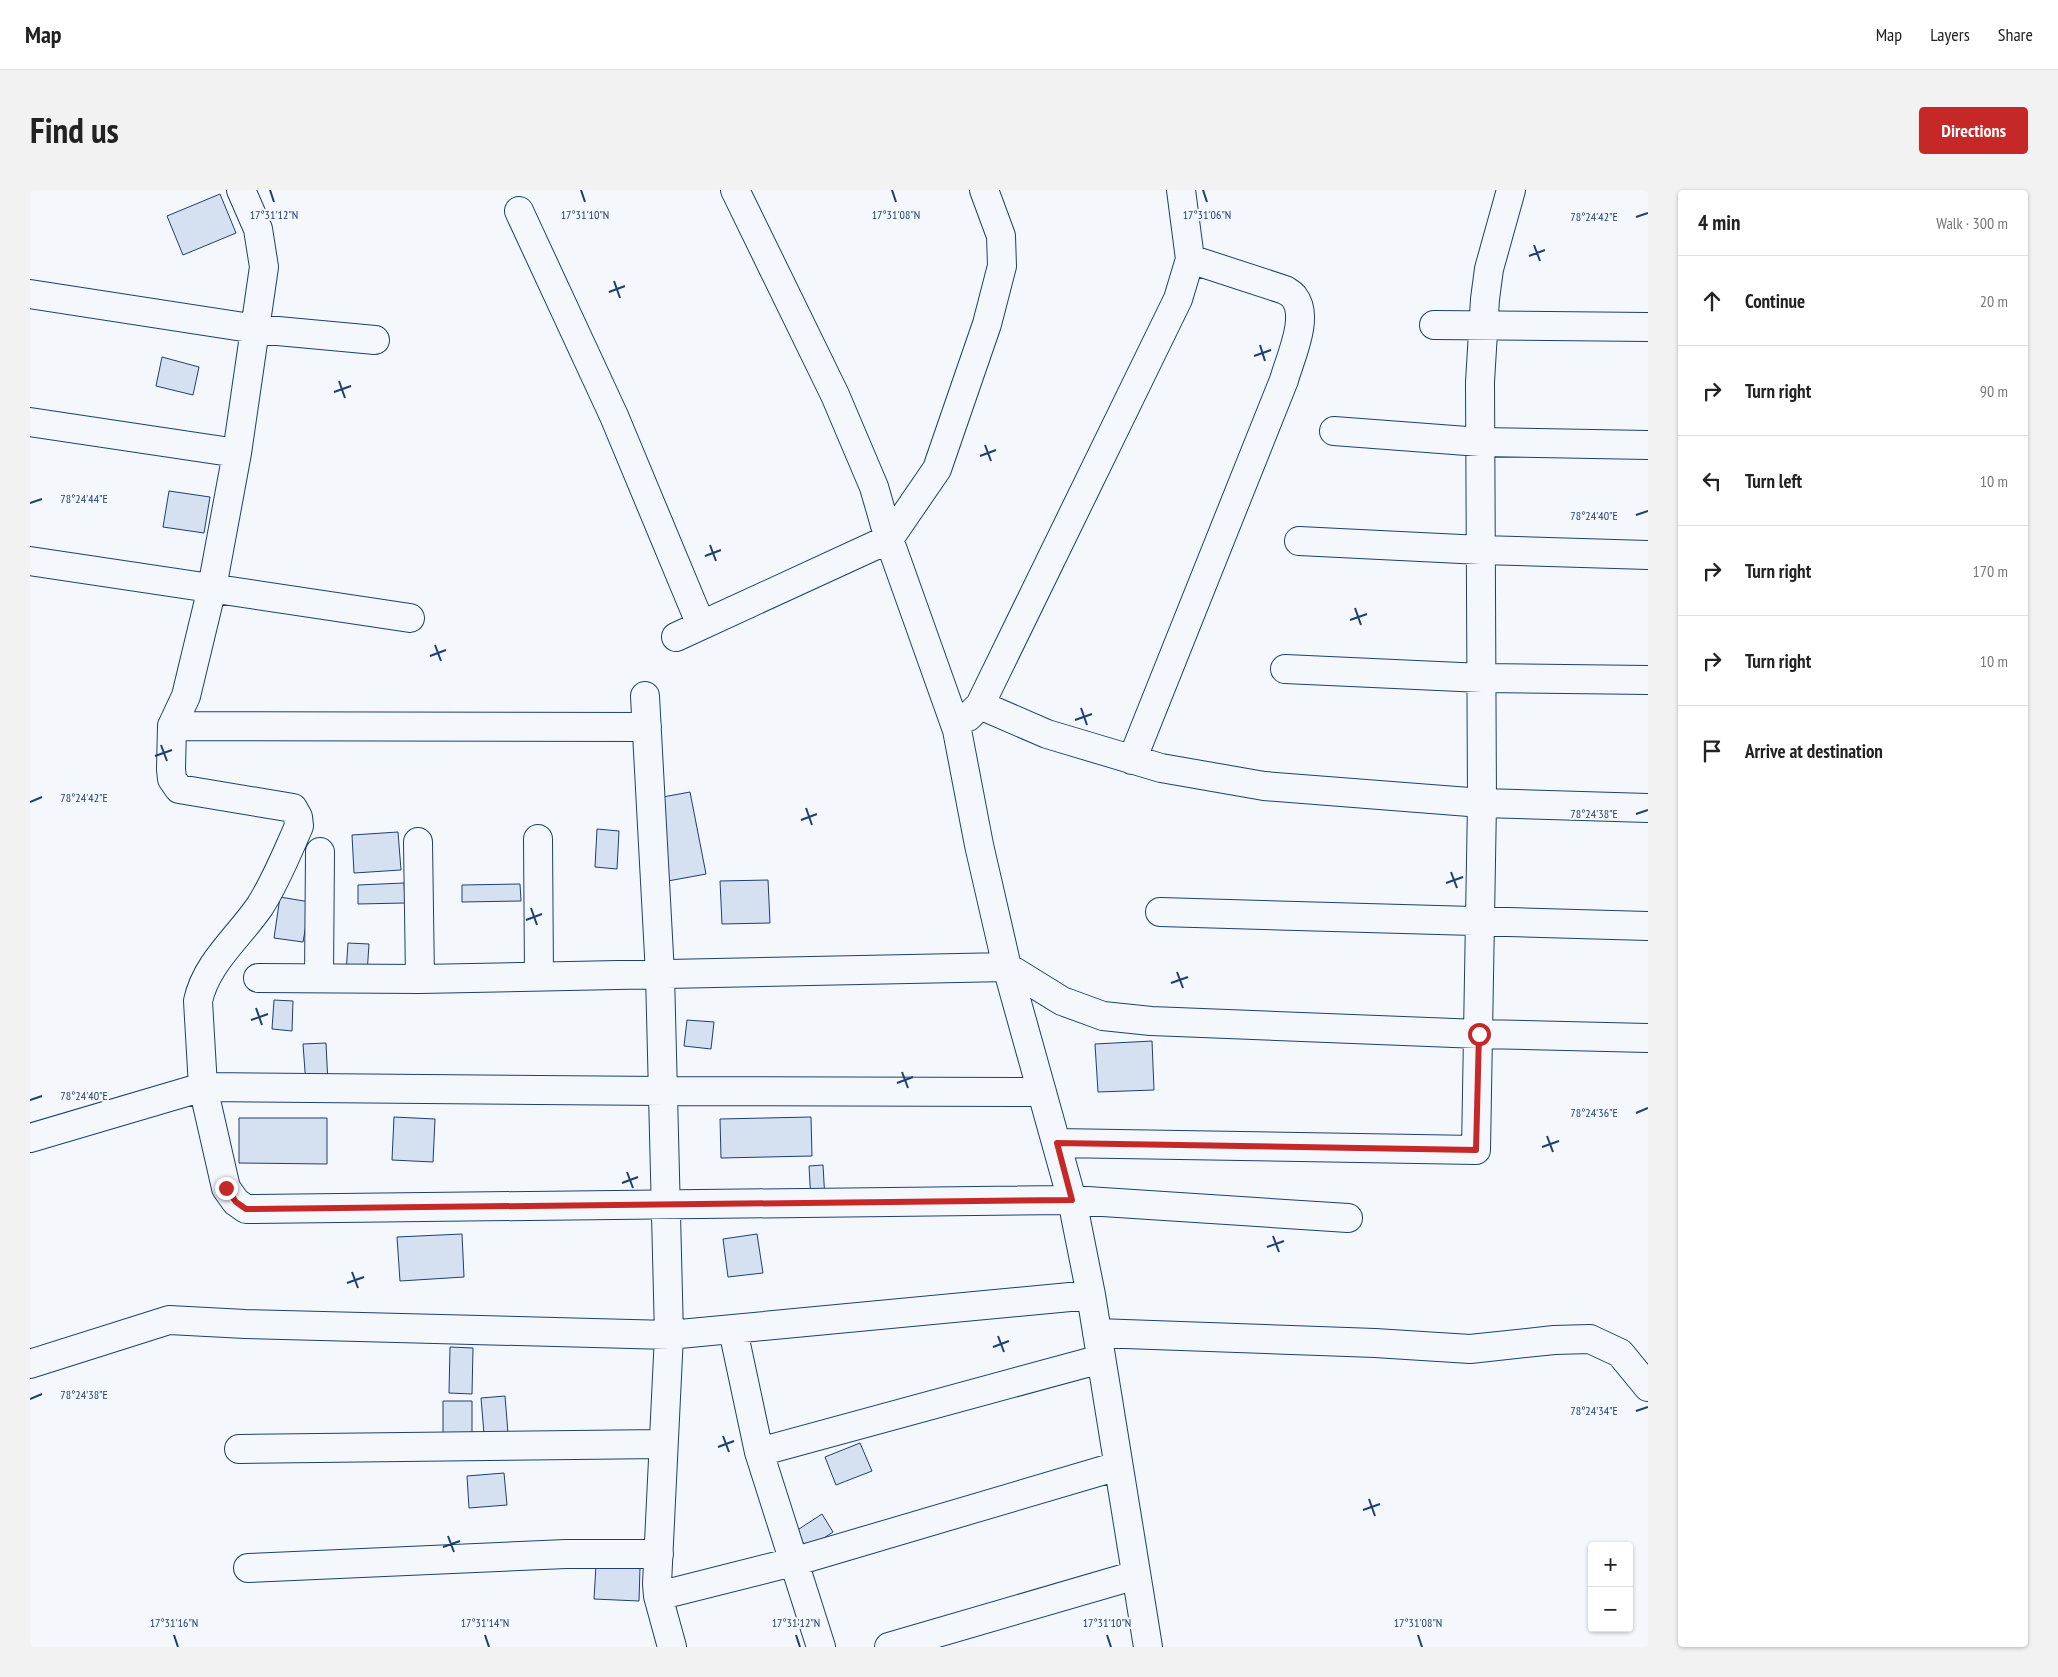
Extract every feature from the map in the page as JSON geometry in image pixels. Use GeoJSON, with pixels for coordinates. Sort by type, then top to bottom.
{"type":"FeatureCollection","features":[{"type":"Feature","properties":{"kind":"street"},"geometry":{"type":"LineString","coordinates":[[242,190],[258,229],[264,267],[237,452],[212,588],[186,696],[172,726],[171,770],[172,779],[178,789],[293,808],[298,817],[299,826],[265,898],[206,975],[198,1001],[203,1087],[226,1188],[236,1202],[246,1209],[1072,1200],[1348,1218]]}},
{"type":"Feature","properties":{"kind":"street"},"geometry":{"type":"LineString","coordinates":[[734,190],[836,395],[874,487],[889,539],[957,730],[979,844],[1007,967],[1072,1200],[1091,1295],[1148,1647]]}},
{"type":"Feature","properties":{"kind":"street"},"geometry":{"type":"LineString","coordinates":[[676,637],[889,539],[937,469],[987,324],[1002,266],[1000,236],[984,190]]}},
{"type":"Feature","properties":{"kind":"street"},"geometry":{"type":"LineString","coordinates":[[957,730],[980,705],[1178,299],[1190,259],[1181,190]]}},
{"type":"Feature","properties":{"kind":"street"},"geometry":{"type":"LineString","coordinates":[[1057,1143],[1476,1150],[1482,803],[1480,382],[1483,325],[1489,269],[1510,190]]}},
{"type":"Feature","properties":{"kind":"street"},"geometry":{"type":"LineString","coordinates":[[519,211],[614,416],[702,625]]}},
{"type":"Feature","properties":{"kind":"street"},"geometry":{"type":"LineString","coordinates":[[1132,760],[1284,380],[1301,323],[1300,309],[1294,297],[1285,290],[1190,259]]}},
{"type":"Feature","properties":{"kind":"street"},"geometry":{"type":"LineString","coordinates":[[30,294],[256,329],[375,340]]}},
{"type":"Feature","properties":{"kind":"street"},"geometry":{"type":"LineString","coordinates":[[1434,325],[1648,327]]}},
{"type":"Feature","properties":{"kind":"street"},"geometry":{"type":"LineString","coordinates":[[30,422],[237,452]]}},
{"type":"Feature","properties":{"kind":"street"},"geometry":{"type":"LineString","coordinates":[[1334,432],[1480,442],[1648,445]]}},
{"type":"Feature","properties":{"kind":"street"},"geometry":{"type":"LineString","coordinates":[[1299,542],[1648,555]]}},
{"type":"Feature","properties":{"kind":"street"},"geometry":{"type":"LineString","coordinates":[[30,561],[410,618]]}},
{"type":"Feature","properties":{"kind":"street"},"geometry":{"type":"LineString","coordinates":[[1285,669],[1482,678],[1648,680]]}},
{"type":"Feature","properties":{"kind":"street"},"geometry":{"type":"LineString","coordinates":[[645,696],[660,974],[664,1204],[669,1335],[662,1444],[658,1596],[672,1647]]}},
{"type":"Feature","properties":{"kind":"street"},"geometry":{"type":"LineString","coordinates":[[980,705],[1047,734],[1132,760],[1161,768],[1264,786],[1482,803],[1648,808]]}},
{"type":"Feature","properties":{"kind":"street"},"geometry":{"type":"LineString","coordinates":[[172,726],[647,727]]}},
{"type":"Feature","properties":{"kind":"street"},"geometry":{"type":"LineString","coordinates":[[538,840],[539,976]]}},
{"type":"Feature","properties":{"kind":"street"},"geometry":{"type":"LineString","coordinates":[[418,842],[420,979]]}},
{"type":"Feature","properties":{"kind":"street"},"geometry":{"type":"LineString","coordinates":[[319,978],[320,852]]}},
{"type":"Feature","properties":{"kind":"street"},"geometry":{"type":"LineString","coordinates":[[1160,912],[1648,926]]}},
{"type":"Feature","properties":{"kind":"street"},"geometry":{"type":"LineString","coordinates":[[258,978],[420,979],[1007,967],[1062,1001],[1103,1016],[1151,1021],[1479,1034],[1648,1038]]}},
{"type":"Feature","properties":{"kind":"street"},"geometry":{"type":"LineString","coordinates":[[30,1138],[203,1087],[1042,1092]]}},
{"type":"Feature","properties":{"kind":"street"},"geometry":{"type":"LineString","coordinates":[[30,1364],[169,1320],[245,1324],[669,1335],[1091,1295]]}},
{"type":"Feature","properties":{"kind":"street"},"geometry":{"type":"LineString","coordinates":[[733,1330],[759,1452],[821,1647]]}},
{"type":"Feature","properties":{"kind":"street"},"geometry":{"type":"LineString","coordinates":[[1097,1333],[1375,1343],[1470,1349],[1554,1340],[1590,1339],[1620,1354],[1648,1387]]}},
{"type":"Feature","properties":{"kind":"street"},"geometry":{"type":"LineString","coordinates":[[759,1452],[1101,1359]]}},
{"type":"Feature","properties":{"kind":"street"},"geometry":{"type":"LineString","coordinates":[[239,1449],[662,1444]]}},
{"type":"Feature","properties":{"kind":"street"},"geometry":{"type":"LineString","coordinates":[[658,1596],[793,1562],[1118,1466]]}},
{"type":"Feature","properties":{"kind":"street"},"geometry":{"type":"LineString","coordinates":[[248,1568],[566,1554],[659,1554]]}},
{"type":"Feature","properties":{"kind":"street"},"geometry":{"type":"LineString","coordinates":[[889,1647],[1136,1575]]}},
{"type":"Feature","properties":{"kind":"building"},"geometry":{"type":"Polygon","coordinates":[[[220,194],[236,233],[183,255],[167,216],[220,194]]]}},
{"type":"Feature","properties":{"kind":"building"},"geometry":{"type":"Polygon","coordinates":[[[162,357],[199,367],[193,395],[156,386],[162,357]]]}},
{"type":"Feature","properties":{"kind":"building"},"geometry":{"type":"Polygon","coordinates":[[[169,491],[210,497],[204,533],[163,527],[169,491]]]}},
{"type":"Feature","properties":{"kind":"building"},"geometry":{"type":"Polygon","coordinates":[[[690,792],[706,874],[668,881],[652,799],[690,792]]]}},
{"type":"Feature","properties":{"kind":"building"},"geometry":{"type":"Polygon","coordinates":[[[597,829],[619,831],[617,869],[595,867],[597,829]]]}},
{"type":"Feature","properties":{"kind":"building"},"geometry":{"type":"Polygon","coordinates":[[[398,832],[401,870],[354,873],[352,835],[398,832]]]}},
{"type":"Feature","properties":{"kind":"building"},"geometry":{"type":"Polygon","coordinates":[[[768,880],[770,923],[722,924],[720,881],[768,880]]]}},
{"type":"Feature","properties":{"kind":"building"},"geometry":{"type":"Polygon","coordinates":[[[404,883],[405,903],[358,904],[358,885],[404,883]]]}},
{"type":"Feature","properties":{"kind":"building"},"geometry":{"type":"Polygon","coordinates":[[[520,884],[521,901],[462,902],[462,885],[520,884]]]}},
{"type":"Feature","properties":{"kind":"building"},"geometry":{"type":"Polygon","coordinates":[[[280,897],[310,902],[303,942],[274,938],[280,897]]]}},
{"type":"Feature","properties":{"kind":"building"},"geometry":{"type":"Polygon","coordinates":[[[348,943],[369,944],[367,974],[346,973],[348,943]]]}},
{"type":"Feature","properties":{"kind":"building"},"geometry":{"type":"Polygon","coordinates":[[[274,1000],[293,1001],[292,1031],[272,1029],[274,1000]]]}},
{"type":"Feature","properties":{"kind":"building"},"geometry":{"type":"Polygon","coordinates":[[[687,1020],[714,1022],[711,1049],[684,1046],[687,1020]]]}},
{"type":"Feature","properties":{"kind":"building"},"geometry":{"type":"Polygon","coordinates":[[[1152,1041],[1154,1090],[1098,1092],[1095,1044],[1152,1041]]]}},
{"type":"Feature","properties":{"kind":"building"},"geometry":{"type":"Polygon","coordinates":[[[326,1043],[328,1084],[306,1085],[303,1044],[326,1043]]]}},
{"type":"Feature","properties":{"kind":"building"},"geometry":{"type":"Polygon","coordinates":[[[394,1117],[435,1119],[433,1162],[392,1160],[394,1117]]]}},
{"type":"Feature","properties":{"kind":"building"},"geometry":{"type":"Polygon","coordinates":[[[811,1117],[812,1156],[721,1158],[720,1119],[811,1117]]]}},
{"type":"Feature","properties":{"kind":"building"},"geometry":{"type":"Polygon","coordinates":[[[239,1118],[327,1118],[327,1164],[239,1163],[239,1118]]]}},
{"type":"Feature","properties":{"kind":"building"},"geometry":{"type":"Polygon","coordinates":[[[823,1165],[825,1200],[811,1201],[809,1166],[823,1165]]]}},
{"type":"Feature","properties":{"kind":"building"},"geometry":{"type":"Polygon","coordinates":[[[462,1234],[464,1277],[400,1281],[397,1237],[462,1234]]]}},
{"type":"Feature","properties":{"kind":"building"},"geometry":{"type":"Polygon","coordinates":[[[757,1234],[763,1273],[728,1277],[723,1239],[757,1234]]]}},
{"type":"Feature","properties":{"kind":"building"},"geometry":{"type":"Polygon","coordinates":[[[450,1347],[473,1348],[472,1394],[449,1393],[450,1347]]]}},
{"type":"Feature","properties":{"kind":"building"},"geometry":{"type":"Polygon","coordinates":[[[505,1396],[508,1433],[484,1434],[481,1398],[505,1396]]]}},
{"type":"Feature","properties":{"kind":"building"},"geometry":{"type":"Polygon","coordinates":[[[443,1401],[472,1401],[472,1434],[443,1434],[443,1401]]]}},
{"type":"Feature","properties":{"kind":"building"},"geometry":{"type":"Polygon","coordinates":[[[860,1443],[872,1471],[836,1485],[825,1457],[860,1443]]]}},
{"type":"Feature","properties":{"kind":"building"},"geometry":{"type":"Polygon","coordinates":[[[504,1473],[507,1505],[469,1508],[467,1476],[504,1473]]]}},
{"type":"Feature","properties":{"kind":"building"},"geometry":{"type":"Polygon","coordinates":[[[822,1514],[833,1532],[807,1549],[796,1531],[822,1514]]]}},
{"type":"Feature","properties":{"kind":"building"},"geometry":{"type":"Polygon","coordinates":[[[596,1565],[640,1568],[639,1601],[594,1599],[596,1565]]]}},
{"type":"Feature","properties":{"kind":"route"},"geometry":{"type":"LineString","coordinates":[[226,1188],[236,1202],[246,1209],[1072,1200],[1057,1143],[1476,1150],[1479,1034]]}}]}
